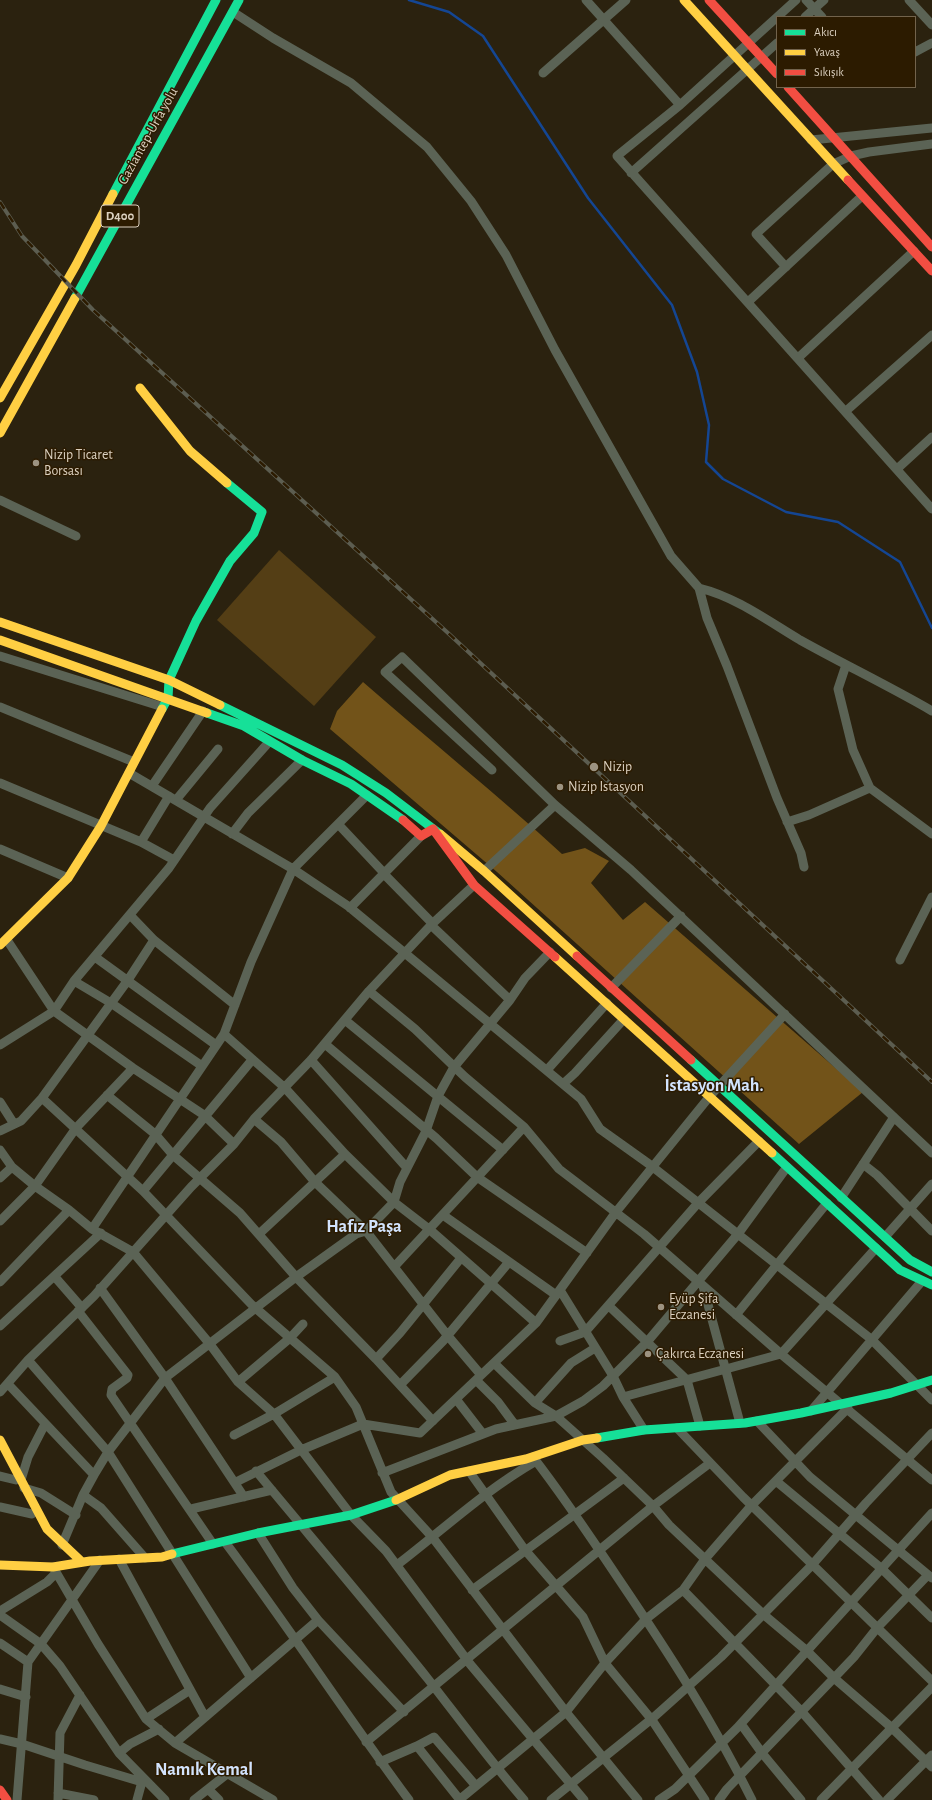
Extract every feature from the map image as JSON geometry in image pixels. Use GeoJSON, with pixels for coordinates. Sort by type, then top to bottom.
{"type":"FeatureCollection","features":[{"type":"Feature","properties":{"kind":"main road","name":"Gaziantep-Urfa yolu"},"geometry":{"type":"LineString","coordinates":[[0,398],[76,265],[216,0]]}},
{"type":"Feature","properties":{"kind":"main road","name":"Gaziantep-Urfa yolu"},"geometry":{"type":"LineString","coordinates":[[0,433],[240,0]]}},
{"type":"Feature","properties":{"kind":"main road"},"geometry":{"type":"LineString","coordinates":[[684,0],[932,271]]}},
{"type":"Feature","properties":{"kind":"main road"},"geometry":{"type":"LineString","coordinates":[[709,0],[776,73]]}},
{"type":"Feature","properties":{"kind":"main road"},"geometry":{"type":"LineString","coordinates":[[789,88],[932,247]]}},
{"type":"Feature","properties":{"kind":"main road"},"geometry":{"type":"LineString","coordinates":[[3,943],[68,878],[101,826],[168,698],[169,680],[196,621],[230,561],[254,533],[262,512],[190,451],[140,388]]}},
{"type":"Feature","properties":{"kind":"main road"},"geometry":{"type":"LineString","coordinates":[[0,622],[169,680],[348,769],[386,792],[427,823],[484,871],[910,1260],[931,1268]]}},
{"type":"Feature","properties":{"kind":"main road"},"geometry":{"type":"LineString","coordinates":[[0,640],[244,726],[302,760],[351,784],[395,813],[421,836],[433,830],[474,885],[710,1096],[900,1270],[932,1285]]}},
{"type":"Feature","properties":{"kind":"main road"},"geometry":{"type":"LineString","coordinates":[[0,1565],[54,1570],[65,1565],[82,1562],[145,1558],[174,1554],[258,1534],[351,1515],[397,1499],[450,1475],[534,1459],[582,1440],[644,1430],[757,1421],[845,1406],[932,1380]]}},
{"type":"Feature","properties":{"kind":"main road"},"geometry":{"type":"LineString","coordinates":[[0,1440],[20,1482],[32,1514],[65,1565]]}},
{"type":"Feature","properties":{"kind":"main road"},"geometry":{"type":"LineString","coordinates":[[0,1450],[47,1529],[62,1545],[82,1562]]}},
{"type":"Feature","properties":{"kind":"main road"},"geometry":{"type":"LineString","coordinates":[[0,1790],[6,1800]]}},
{"type":"Feature","properties":{"kind":"street"},"geometry":{"type":"LineString","coordinates":[[586,0],[680,105]]}},
{"type":"Feature","properties":{"kind":"street"},"geometry":{"type":"LineString","coordinates":[[543,73],[626,0]]}},
{"type":"Feature","properties":{"kind":"street"},"geometry":{"type":"LineString","coordinates":[[778,16],[796,0]]}},
{"type":"Feature","properties":{"kind":"street"},"geometry":{"type":"LineString","coordinates":[[806,0],[821,16]]}},
{"type":"Feature","properties":{"kind":"street"},"geometry":{"type":"LineString","coordinates":[[807,16],[824,0]]}},
{"type":"Feature","properties":{"kind":"street"},"geometry":{"type":"LineString","coordinates":[[909,0],[932,25]]}},
{"type":"Feature","properties":{"kind":"street"},"geometry":{"type":"LineString","coordinates":[[233,12],[273,38],[351,83],[427,147],[471,201],[506,255],[555,350],[671,556],[699,588],[707,618],[787,822],[801,853],[804,867]]}},
{"type":"Feature","properties":{"kind":"street"},"geometry":{"type":"LineString","coordinates":[[776,18],[680,105],[617,156],[932,509]]}},
{"type":"Feature","properties":{"kind":"street"},"geometry":{"type":"LineString","coordinates":[[916,51],[932,43]]}},
{"type":"Feature","properties":{"kind":"street"},"geometry":{"type":"LineString","coordinates":[[631,172],[762,58],[776,44]]}},
{"type":"Feature","properties":{"kind":"street"},"geometry":{"type":"LineString","coordinates":[[811,140],[932,128]]}},
{"type":"Feature","properties":{"kind":"street"},"geometry":{"type":"LineString","coordinates":[[786,266],[756,234],[833,164],[851,156],[932,144]]}},
{"type":"Feature","properties":{"kind":"street"},"geometry":{"type":"LineString","coordinates":[[748,302],[862,196]]}},
{"type":"Feature","properties":{"kind":"street"},"geometry":{"type":"LineString","coordinates":[[798,358],[914,251]]}},
{"type":"Feature","properties":{"kind":"street"},"geometry":{"type":"LineString","coordinates":[[846,411],[932,335]]}},
{"type":"Feature","properties":{"kind":"street"},"geometry":{"type":"LineString","coordinates":[[897,468],[932,437]]}},
{"type":"Feature","properties":{"kind":"street"},"geometry":{"type":"LineString","coordinates":[[0,500],[76,536]]}},
{"type":"Feature","properties":{"kind":"street"},"geometry":{"type":"LineString","coordinates":[[699,588],[713,592],[744,606],[932,712]]}},
{"type":"Feature","properties":{"kind":"street"},"geometry":{"type":"LineString","coordinates":[[0,656],[163,707]]}},
{"type":"Feature","properties":{"kind":"street"},"geometry":{"type":"LineString","coordinates":[[492,770],[385,672],[402,657],[555,805],[631,870],[681,916],[932,1153]]}},
{"type":"Feature","properties":{"kind":"street"},"geometry":{"type":"LineString","coordinates":[[846,664],[838,689],[853,750],[870,788],[932,834]]}},
{"type":"Feature","properties":{"kind":"street"},"geometry":{"type":"LineString","coordinates":[[0,707],[134,762]]}},
{"type":"Feature","properties":{"kind":"street"},"geometry":{"type":"LineString","coordinates":[[152,786],[203,711]]}},
{"type":"Feature","properties":{"kind":"street"},"geometry":{"type":"LineString","coordinates":[[0,1045],[54,1011],[74,981],[174,860],[204,817],[269,742]]}},
{"type":"Feature","properties":{"kind":"street"},"geometry":{"type":"LineString","coordinates":[[141,842],[173,798],[218,749]]}},
{"type":"Feature","properties":{"kind":"street"},"geometry":{"type":"LineString","coordinates":[[232,834],[248,813],[302,760]]}},
{"type":"Feature","properties":{"kind":"street"},"geometry":{"type":"LineString","coordinates":[[129,773],[294,869],[350,908],[581,1099],[600,1129],[653,1168],[871,1339],[932,1400]]}},
{"type":"Feature","properties":{"kind":"street"},"geometry":{"type":"LineString","coordinates":[[0,783],[141,842],[174,860]]}},
{"type":"Feature","properties":{"kind":"street"},"geometry":{"type":"LineString","coordinates":[[787,822],[809,815],[870,788]]}},
{"type":"Feature","properties":{"kind":"street"},"geometry":{"type":"LineString","coordinates":[[92,1228],[224,1034],[251,962],[294,869],[367,795]]}},
{"type":"Feature","properties":{"kind":"street"},"geometry":{"type":"LineString","coordinates":[[484,871],[555,805]]}},
{"type":"Feature","properties":{"kind":"street"},"geometry":{"type":"LineString","coordinates":[[338,824],[432,924],[510,1000]]}},
{"type":"Feature","properties":{"kind":"street"},"geometry":{"type":"LineString","coordinates":[[350,908],[421,836]]}},
{"type":"Feature","properties":{"kind":"street"},"geometry":{"type":"LineString","coordinates":[[0,849],[68,878]]}},
{"type":"Feature","properties":{"kind":"street"},"geometry":{"type":"LineString","coordinates":[[0,1392],[28,1360],[100,1288],[167,1215],[190,1187],[200,1179],[234,1144],[254,1119],[311,1060],[369,991],[405,952],[432,924],[474,885]]}},
{"type":"Feature","properties":{"kind":"street"},"geometry":{"type":"LineString","coordinates":[[900,960],[932,898]]}},
{"type":"Feature","properties":{"kind":"street"},"geometry":{"type":"LineString","coordinates":[[130,915],[154,940],[235,1005]]}},
{"type":"Feature","properties":{"kind":"street"},"geometry":{"type":"LineString","coordinates":[[611,988],[681,916]]}},
{"type":"Feature","properties":{"kind":"street"},"geometry":{"type":"LineString","coordinates":[[0,1131],[21,1121],[42,1098],[128,980],[154,940]]}},
{"type":"Feature","properties":{"kind":"street"},"geometry":{"type":"LineString","coordinates":[[3,943],[54,1011],[133,1068],[204,1115],[234,1144]]}},
{"type":"Feature","properties":{"kind":"street"},"geometry":{"type":"LineString","coordinates":[[62,1545],[76,1515],[83,1495],[108,1452],[165,1378],[296,1277],[356,1234],[366,1231],[394,1202],[407,1168],[426,1131],[438,1096],[454,1067],[489,1023],[510,1000],[525,978],[550,952]]}},
{"type":"Feature","properties":{"kind":"street"},"geometry":{"type":"LineString","coordinates":[[95,957],[216,1045]]}},
{"type":"Feature","properties":{"kind":"street"},"geometry":{"type":"LineString","coordinates":[[74,981],[111,1003],[202,1066]]}},
{"type":"Feature","properties":{"kind":"street"},"geometry":{"type":"LineString","coordinates":[[369,991],[415,1029],[454,1067],[524,1127],[559,1168],[659,1247],[781,1354],[932,1480]]}},
{"type":"Feature","properties":{"kind":"street"},"geometry":{"type":"LineString","coordinates":[[546,1070],[606,1003]]}},
{"type":"Feature","properties":{"kind":"street"},"geometry":{"type":"LineString","coordinates":[[236,1482],[301,1450],[363,1424],[420,1433],[536,1323],[616,1212],[710,1096],[785,1014]]}},
{"type":"Feature","properties":{"kind":"street"},"geometry":{"type":"LineString","coordinates":[[563,1084],[575,1073],[624,1019]]}},
{"type":"Feature","properties":{"kind":"street"},"geometry":{"type":"LineString","coordinates":[[345,1020],[503,1150]]}},
{"type":"Feature","properties":{"kind":"street"},"geometry":{"type":"LineString","coordinates":[[224,1034],[285,1088],[345,1154],[394,1202],[428,1229],[536,1323]]}},
{"type":"Feature","properties":{"kind":"street"},"geometry":{"type":"LineString","coordinates":[[325,1044],[477,1177],[587,1253]]}},
{"type":"Feature","properties":{"kind":"street"},"geometry":{"type":"LineString","coordinates":[[143,1191],[204,1115],[252,1060]]}},
{"type":"Feature","properties":{"kind":"street"},"geometry":{"type":"LineString","coordinates":[[311,1060],[407,1168]]}},
{"type":"Feature","properties":{"kind":"street"},"geometry":{"type":"LineString","coordinates":[[0,1222],[35,1186],[76,1128],[133,1068]]}},
{"type":"Feature","properties":{"kind":"street"},"geometry":{"type":"LineString","coordinates":[[107,1095],[155,1134],[173,1155],[240,1213],[296,1277],[376,1359],[433,1421]]}},
{"type":"Feature","properties":{"kind":"street"},"geometry":{"type":"LineString","coordinates":[[42,1098],[143,1191],[252,1305],[335,1377],[356,1407],[391,1492],[433,1538],[566,1712],[638,1800]]}},
{"type":"Feature","properties":{"kind":"street"},"geometry":{"type":"LineString","coordinates":[[0,1102],[14,1124]]}},
{"type":"Feature","properties":{"kind":"street"},"geometry":{"type":"LineString","coordinates":[[841,1198],[894,1117]]}},
{"type":"Feature","properties":{"kind":"street"},"geometry":{"type":"LineString","coordinates":[[254,1119],[281,1142],[315,1182],[366,1231],[515,1425]]}},
{"type":"Feature","properties":{"kind":"street"},"geometry":{"type":"LineString","coordinates":[[394,1268],[428,1229],[443,1216],[524,1127]]}},
{"type":"Feature","properties":{"kind":"street"},"geometry":{"type":"LineString","coordinates":[[560,1341],[585,1332],[698,1203],[759,1141]]}},
{"type":"Feature","properties":{"kind":"street"},"geometry":{"type":"LineString","coordinates":[[0,1150],[12,1167],[35,1186],[92,1228],[133,1252],[209,1343],[238,1382],[274,1414],[351,1515],[386,1551],[397,1565],[467,1661],[584,1800]]}},
{"type":"Feature","properties":{"kind":"street"},"geometry":{"type":"LineString","coordinates":[[259,1234],[345,1154]]}},
{"type":"Feature","properties":{"kind":"street"},"geometry":{"type":"LineString","coordinates":[[863,1164],[910,1207],[932,1231]]}},
{"type":"Feature","properties":{"kind":"street"},"geometry":{"type":"LineString","coordinates":[[382,1473],[483,1434],[556,1416],[583,1401],[613,1376],[647,1342],[700,1283],[738,1234],[787,1166]]}},
{"type":"Feature","properties":{"kind":"street"},"geometry":{"type":"LineString","coordinates":[[0,1178],[12,1167]]}},
{"type":"Feature","properties":{"kind":"street"},"geometry":{"type":"LineString","coordinates":[[885,1237],[932,1184]]}},
{"type":"Feature","properties":{"kind":"street"},"geometry":{"type":"LineString","coordinates":[[736,1315],[827,1203]]}},
{"type":"Feature","properties":{"kind":"street"},"geometry":{"type":"LineString","coordinates":[[0,1282],[69,1210]]}},
{"type":"Feature","properties":{"kind":"street"},"geometry":{"type":"LineString","coordinates":[[443,1216],[509,1262],[558,1293],[596,1348],[613,1376],[623,1397],[644,1430]]}},
{"type":"Feature","properties":{"kind":"street"},"geometry":{"type":"LineString","coordinates":[[0,1326],[55,1277],[101,1233]]}},
{"type":"Feature","properties":{"kind":"street"},"geometry":{"type":"LineString","coordinates":[[623,1397],[781,1354],[876,1248]]}},
{"type":"Feature","properties":{"kind":"street"},"geometry":{"type":"LineString","coordinates":[[376,1359],[400,1333],[422,1304],[461,1258]]}},
{"type":"Feature","properties":{"kind":"street"},"geometry":{"type":"LineString","coordinates":[[400,1385],[448,1336],[509,1262]]}},
{"type":"Feature","properties":{"kind":"street"},"geometry":{"type":"LineString","coordinates":[[55,1277],[128,1373],[127,1378],[110,1391],[111,1395],[191,1509],[213,1544]]}},
{"type":"Feature","properties":{"kind":"street"},"geometry":{"type":"LineString","coordinates":[[811,1411],[922,1281]]}},
{"type":"Feature","properties":{"kind":"street"},"geometry":{"type":"LineString","coordinates":[[700,1283],[726,1369],[740,1423]]}},
{"type":"Feature","properties":{"kind":"street"},"geometry":{"type":"LineString","coordinates":[[100,1288],[165,1378],[236,1482],[244,1497]]}},
{"type":"Feature","properties":{"kind":"street"},"geometry":{"type":"LineString","coordinates":[[609,1306],[687,1380],[700,1426]]}},
{"type":"Feature","properties":{"kind":"street"},"geometry":{"type":"LineString","coordinates":[[238,1382],[290,1338],[303,1324]]}},
{"type":"Feature","properties":{"kind":"street"},"geometry":{"type":"LineString","coordinates":[[535,1403],[571,1364],[596,1348]]}},
{"type":"Feature","properties":{"kind":"street"},"geometry":{"type":"LineString","coordinates":[[28,1360],[108,1452],[174,1554],[251,1678]]}},
{"type":"Feature","properties":{"kind":"street"},"geometry":{"type":"LineString","coordinates":[[494,1363],[535,1403],[556,1416],[624,1478],[653,1506],[669,1525],[762,1614],[807,1651],[834,1678],[930,1761],[887,1800]]}},
{"type":"Feature","properties":{"kind":"street"},"geometry":{"type":"LineString","coordinates":[[234,1435],[274,1414],[335,1377]]}},
{"type":"Feature","properties":{"kind":"street"},"geometry":{"type":"LineString","coordinates":[[8,1384],[94,1475]]}},
{"type":"Feature","properties":{"kind":"street"},"geometry":{"type":"LineString","coordinates":[[456,1399],[483,1434]]}},
{"type":"Feature","properties":{"kind":"street"},"geometry":{"type":"LineString","coordinates":[[417,1746],[463,1799],[476,1786],[566,1712],[605,1663],[646,1619],[683,1590],[705,1559],[751,1506],[796,1462],[845,1406]]}},
{"type":"Feature","properties":{"kind":"street"},"geometry":{"type":"LineString","coordinates":[[719,1800],[740,1776],[854,1657],[876,1628],[907,1595],[930,1577],[810,1477],[757,1421]]}},
{"type":"Feature","properties":{"kind":"street"},"geometry":{"type":"LineString","coordinates":[[20,1482],[28,1457],[45,1424]]}},
{"type":"Feature","properties":{"kind":"street"},"geometry":{"type":"LineString","coordinates":[[677,1428],[751,1506],[932,1681]]}},
{"type":"Feature","properties":{"kind":"street"},"geometry":{"type":"LineString","coordinates":[[551,1800],[652,1720],[735,1642],[812,1565],[855,1515],[932,1433]]}},
{"type":"Feature","properties":{"kind":"street"},"geometry":{"type":"LineString","coordinates":[[397,1565],[433,1538],[485,1494],[534,1459],[599,1550],[689,1686],[723,1742],[752,1800]]}},
{"type":"Feature","properties":{"kind":"street"},"geometry":{"type":"LineString","coordinates":[[366,1742],[467,1661],[653,1506],[710,1463]]}},
{"type":"Feature","properties":{"kind":"street"},"geometry":{"type":"LineString","coordinates":[[469,1471],[524,1550],[583,1617],[605,1663],[652,1720],[690,1775],[705,1800]]}},
{"type":"Feature","properties":{"kind":"street"},"geometry":{"type":"LineString","coordinates":[[256,1472],[434,1687],[497,1769],[524,1800]]}},
{"type":"Feature","properties":{"kind":"street"},"geometry":{"type":"LineString","coordinates":[[0,1476],[20,1482],[76,1515]]}},
{"type":"Feature","properties":{"kind":"street"},"geometry":{"type":"LineString","coordinates":[[472,1590],[524,1550],[575,1515],[624,1478]]}},
{"type":"Feature","properties":{"kind":"street"},"geometry":{"type":"LineString","coordinates":[[776,1481],[882,1568],[907,1595],[932,1618]]}},
{"type":"Feature","properties":{"kind":"street"},"geometry":{"type":"LineString","coordinates":[[191,1509],[272,1490]]}},
{"type":"Feature","properties":{"kind":"street"},"geometry":{"type":"LineString","coordinates":[[83,1495],[101,1508],[145,1558]]}},
{"type":"Feature","properties":{"kind":"street"},"geometry":{"type":"LineString","coordinates":[[0,1507],[32,1514]]}},
{"type":"Feature","properties":{"kind":"street"},"geometry":{"type":"LineString","coordinates":[[659,1800],[690,1775],[741,1724],[932,1513]]}},
{"type":"Feature","properties":{"kind":"street"},"geometry":{"type":"LineString","coordinates":[[258,1534],[293,1588],[318,1620],[404,1712]]}},
{"type":"Feature","properties":{"kind":"street"},"geometry":{"type":"LineString","coordinates":[[225,1542],[296,1640],[380,1762],[409,1800]]}},
{"type":"Feature","properties":{"kind":"street"},"geometry":{"type":"LineString","coordinates":[[119,1559],[205,1717]]}},
{"type":"Feature","properties":{"kind":"street"},"geometry":{"type":"LineString","coordinates":[[17,1800],[28,1662],[100,1560]]}},
{"type":"Feature","properties":{"kind":"street"},"geometry":{"type":"LineString","coordinates":[[0,1611],[47,1582],[54,1570],[146,1719],[175,1743],[273,1800]]}},
{"type":"Feature","properties":{"kind":"street"},"geometry":{"type":"LineString","coordinates":[[683,1590],[802,1712],[853,1768],[879,1800]]}},
{"type":"Feature","properties":{"kind":"street"},"geometry":{"type":"LineString","coordinates":[[0,1615],[41,1644],[60,1666],[119,1753],[142,1780],[165,1800]]}},
{"type":"Feature","properties":{"kind":"street"},"geometry":{"type":"LineString","coordinates":[[175,1743],[318,1620]]}},
{"type":"Feature","properties":{"kind":"street"},"geometry":{"type":"LineString","coordinates":[[0,1643],[28,1662]]}},
{"type":"Feature","properties":{"kind":"street"},"geometry":{"type":"LineString","coordinates":[[821,1800],[932,1687]]}},
{"type":"Feature","properties":{"kind":"street"},"geometry":{"type":"LineString","coordinates":[[0,1689],[26,1696]]}},
{"type":"Feature","properties":{"kind":"street"},"geometry":{"type":"LineString","coordinates":[[146,1719],[190,1690]]}},
{"type":"Feature","properties":{"kind":"street"},"geometry":{"type":"LineString","coordinates":[[80,1695],[60,1733],[58,1797],[94,1800]]}},
{"type":"Feature","properties":{"kind":"street"},"geometry":{"type":"LineString","coordinates":[[741,1724],[762,1753],[801,1800]]}},
{"type":"Feature","properties":{"kind":"street"},"geometry":{"type":"LineString","coordinates":[[119,1753],[130,1744],[159,1729]]}},
{"type":"Feature","properties":{"kind":"street"},"geometry":{"type":"LineString","coordinates":[[380,1762],[434,1737],[476,1786]]}},
{"type":"Feature","properties":{"kind":"street"},"geometry":{"type":"LineString","coordinates":[[0,1739],[22,1744],[142,1780]]}},
{"type":"Feature","properties":{"kind":"street"},"geometry":{"type":"LineString","coordinates":[[194,1800],[227,1774]]}},
{"type":"Feature","properties":{"kind":"street"},"geometry":{"type":"LineString","coordinates":[[137,1800],[142,1780]]}},
{"type":"Feature","properties":{"kind":"street"},"geometry":{"type":"LineString","coordinates":[[208,1789],[219,1800]]}},
{"type":"Feature","properties":{"kind":"street"},"geometry":{"type":"LineString","coordinates":[[0,1799],[6,1800]]}},
{"type":"Feature","properties":{"kind":"shaded area"},"geometry":{"type":"Polygon","coordinates":[[[279,550],[376,637],[314,706],[217,620],[279,550]]]}},
{"type":"Feature","properties":{"kind":"shaded area"},"geometry":{"type":"Polygon","coordinates":[[[363,682],[513,810],[562,854],[585,848],[609,861],[591,883],[623,920],[645,902],[863,1092],[799,1144],[497,872],[330,729],[337,711],[363,682]]]}},
{"type":"Feature","properties":{"kind":"waterway"},"geometry":{"type":"LineString","coordinates":[[409,0],[449,12],[483,36],[588,198],[672,305],[697,372],[709,425],[706,462],[723,479],[786,512],[838,522],[900,562],[932,628]]}},
{"type":"Feature","properties":{"kind":"railway"},"geometry":{"type":"LineString","coordinates":[[0,202],[22,236],[93,310],[448,633],[932,1082]]}},
{"type":"Feature","properties":{"kind":"traffic: fast"},"geometry":{"type":"LineString","coordinates":[[113,194],[216,0]]}},
{"type":"Feature","properties":{"kind":"traffic: fast"},"geometry":{"type":"LineString","coordinates":[[75,298],[239,0]]}},
{"type":"Feature","properties":{"kind":"traffic: fast"},"geometry":{"type":"LineString","coordinates":[[162,709],[168,698],[169,680],[196,621],[230,561],[254,533],[262,512],[227,483]]}},
{"type":"Feature","properties":{"kind":"traffic: fast"},"geometry":{"type":"LineString","coordinates":[[220,705],[342,765],[386,793],[440,834]]}},
{"type":"Feature","properties":{"kind":"traffic: fast"},"geometry":{"type":"LineString","coordinates":[[207,713],[244,726],[302,760],[351,784],[403,820]]}},
{"type":"Feature","properties":{"kind":"traffic: fast"},"geometry":{"type":"LineString","coordinates":[[691,1060],[910,1260],[932,1272]]}},
{"type":"Feature","properties":{"kind":"traffic: fast"},"geometry":{"type":"LineString","coordinates":[[772,1153],[900,1270],[932,1285]]}},
{"type":"Feature","properties":{"kind":"traffic: fast"},"geometry":{"type":"LineString","coordinates":[[597,1438],[644,1430],[745,1423],[801,1413],[891,1393],[932,1380]]}},
{"type":"Feature","properties":{"kind":"traffic: fast"},"geometry":{"type":"LineString","coordinates":[[172,1554],[258,1533],[351,1515],[396,1500]]}},
{"type":"Feature","properties":{"kind":"traffic: slow"},"geometry":{"type":"LineString","coordinates":[[684,0],[848,180]]}},
{"type":"Feature","properties":{"kind":"traffic: slow"},"geometry":{"type":"LineString","coordinates":[[0,398],[76,265],[113,194]]}},
{"type":"Feature","properties":{"kind":"traffic: slow"},"geometry":{"type":"LineString","coordinates":[[0,433],[75,298]]}},
{"type":"Feature","properties":{"kind":"traffic: slow"},"geometry":{"type":"LineString","coordinates":[[140,388],[190,451],[227,483]]}},
{"type":"Feature","properties":{"kind":"traffic: slow"},"geometry":{"type":"LineString","coordinates":[[0,622],[169,680],[220,705]]}},
{"type":"Feature","properties":{"kind":"traffic: slow"},"geometry":{"type":"LineString","coordinates":[[0,640],[207,713]]}},
{"type":"Feature","properties":{"kind":"traffic: slow"},"geometry":{"type":"LineString","coordinates":[[0,945],[68,878],[101,826],[162,709]]}},
{"type":"Feature","properties":{"kind":"traffic: slow"},"geometry":{"type":"LineString","coordinates":[[440,834],[484,871],[577,956]]}},
{"type":"Feature","properties":{"kind":"traffic: slow"},"geometry":{"type":"LineString","coordinates":[[555,957],[772,1153]]}},
{"type":"Feature","properties":{"kind":"traffic: slow"},"geometry":{"type":"LineString","coordinates":[[396,1500],[450,1475],[526,1459],[583,1440],[597,1438]]}},
{"type":"Feature","properties":{"kind":"traffic: slow"},"geometry":{"type":"LineString","coordinates":[[0,1440],[47,1529],[82,1562]]}},
{"type":"Feature","properties":{"kind":"traffic: slow"},"geometry":{"type":"LineString","coordinates":[[0,1565],[53,1567],[90,1561],[162,1557],[172,1554]]}},
{"type":"Feature","properties":{"kind":"traffic: jam"},"geometry":{"type":"LineString","coordinates":[[709,0],[776,73]]}},
{"type":"Feature","properties":{"kind":"traffic: jam"},"geometry":{"type":"LineString","coordinates":[[789,88],[932,247]]}},
{"type":"Feature","properties":{"kind":"traffic: jam"},"geometry":{"type":"LineString","coordinates":[[848,180],[932,271]]}},
{"type":"Feature","properties":{"kind":"traffic: jam"},"geometry":{"type":"LineString","coordinates":[[403,820],[421,836],[433,829],[474,885],[555,957]]}},
{"type":"Feature","properties":{"kind":"traffic: jam"},"geometry":{"type":"LineString","coordinates":[[577,956],[691,1060]]}},
{"type":"Feature","properties":{"kind":"traffic: jam"},"geometry":{"type":"LineString","coordinates":[[0,1790],[7,1800]]}},
{"type":"Feature","properties":{"kind":"place","name":"Nizip Ticaret Borsası"},"geometry":{"type":"Point","coordinates":[36,463]}},
{"type":"Feature","properties":{"kind":"place","name":"Nizip"},"geometry":{"type":"Point","coordinates":[594,767]}},
{"type":"Feature","properties":{"kind":"place","name":"Nizip Istasyon"},"geometry":{"type":"Point","coordinates":[560,787]}},
{"type":"Feature","properties":{"kind":"place","name":"Eyüp Şifa Eczanesi"},"geometry":{"type":"Point","coordinates":[661,1307]}},
{"type":"Feature","properties":{"kind":"place","name":"Çakırca Eczanesi"},"geometry":{"type":"Point","coordinates":[648,1354]}},
{"type":"Feature","properties":{"kind":"district","name":"İstasyon Mah."},"geometry":{"type":"Point","coordinates":[714,1086]}},
{"type":"Feature","properties":{"kind":"district","name":"Hafız Paşa"},"geometry":{"type":"Point","coordinates":[364,1227]}},
{"type":"Feature","properties":{"kind":"district","name":"Namık Kemal"},"geometry":{"type":"Point","coordinates":[204,1770]}}]}
